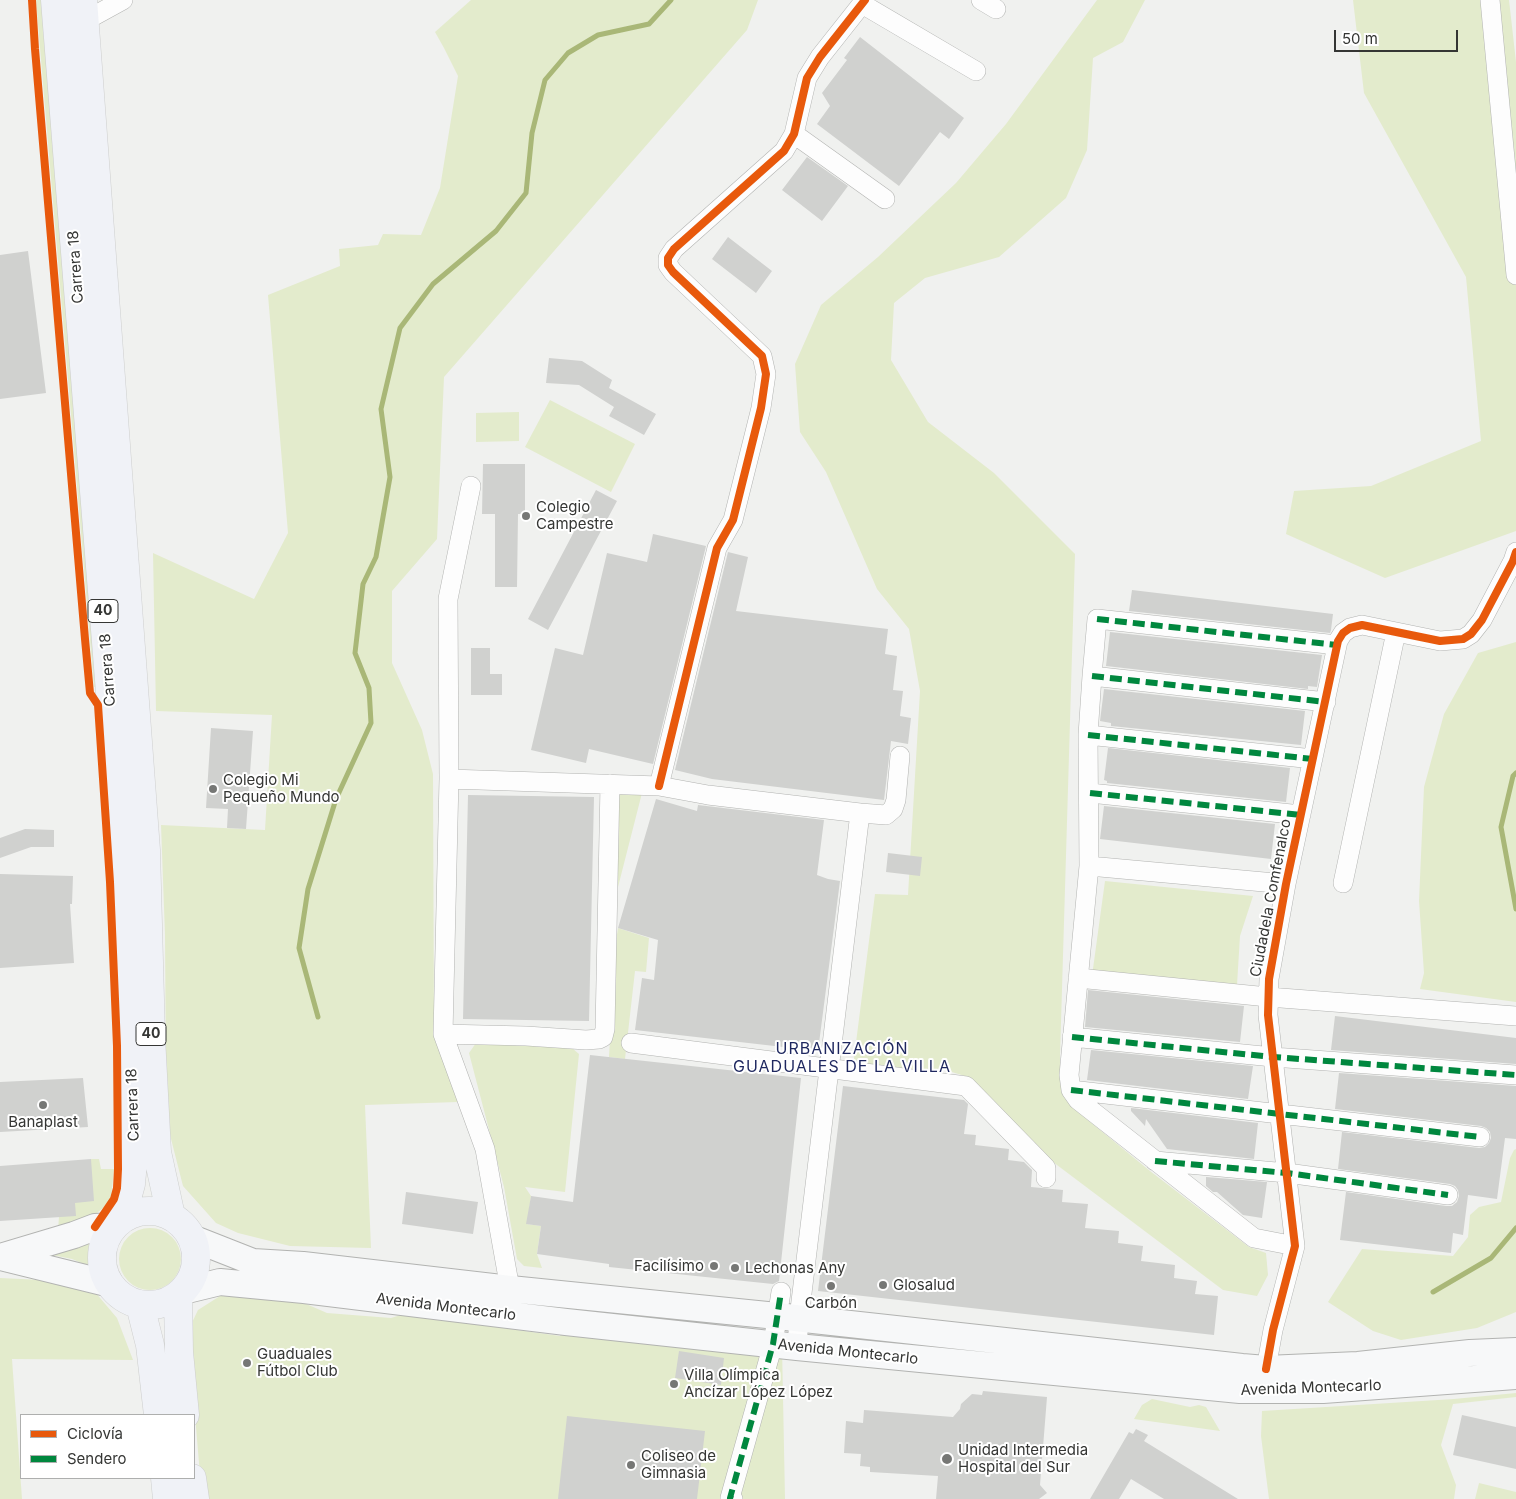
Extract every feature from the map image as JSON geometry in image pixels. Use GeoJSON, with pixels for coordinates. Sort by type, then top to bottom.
{"type":"FeatureCollection","features":[{"type":"Feature","properties":{"kind":"main road","name":"Carrera 18"},"geometry":{"type":"LineString","coordinates":[[56,0],[125,881],[135,1140],[131,1184],[117,1223]]}},
{"type":"Feature","properties":{"kind":"main road","name":"Carrera 18"},"geometry":{"type":"LineString","coordinates":[[84,9],[146,850],[151,1037],[157,1152],[171,1216]]}},
{"type":"Feature","properties":{"kind":"main road"},"geometry":{"type":"LineString","coordinates":[[154,1211],[171,1216],[183,1225],[192,1238],[196,1252],[196,1266],[191,1279],[180,1293],[164,1303],[149,1306],[140,1305],[120,1296],[110,1284],[0,1257],[95,1227],[117,1223],[136,1212],[154,1211]]}},
{"type":"Feature","properties":{"kind":"main road","name":"40"},"geometry":{"type":"LineString","coordinates":[[110,1284],[103,1270],[102,1254],[106,1239],[117,1223]]}},
{"type":"Feature","properties":{"kind":"main road","name":"Avenida Montecarlo"},"geometry":{"type":"LineString","coordinates":[[192,1238],[253,1262],[303,1265],[510,1289],[786,1309],[1266,1369],[1358,1365],[1470,1353],[1516,1351]]}},
{"type":"Feature","properties":{"kind":"main road","name":"Avenida Montecarlo"},"geometry":{"type":"LineString","coordinates":[[180,1293],[220,1282],[227,1282],[785,1345],[1240,1390],[1323,1390],[1516,1376]]}},
{"type":"Feature","properties":{"kind":"main road"},"geometry":{"type":"LineString","coordinates":[[180,1293],[179,1352],[185,1414]]}},
{"type":"Feature","properties":{"kind":"main road"},"geometry":{"type":"LineString","coordinates":[[140,1305],[150,1345],[158,1414]]}},
{"type":"Feature","properties":{"kind":"main road"},"geometry":{"type":"LineString","coordinates":[[165,1479],[167,1499]]}},
{"type":"Feature","properties":{"kind":"main road"},"geometry":{"type":"LineString","coordinates":[[192,1479],[194,1499]]}},
{"type":"Feature","properties":{"kind":"street"},"geometry":{"type":"LineString","coordinates":[[84,9],[92,17],[123,0]]}},
{"type":"Feature","properties":{"kind":"street"},"geometry":{"type":"LineString","coordinates":[[1490,0],[1516,275]]}},
{"type":"Feature","properties":{"kind":"street"},"geometry":{"type":"LineString","coordinates":[[659,786],[718,548],[733,520],[761,408],[766,374],[762,356],[673,272],[668,264],[668,258],[674,249],[784,151],[794,134],[807,78],[820,57],[864,2],[976,71]]}},
{"type":"Feature","properties":{"kind":"street"},"geometry":{"type":"LineString","coordinates":[[794,134],[885,199]]}},
{"type":"Feature","properties":{"kind":"street"},"geometry":{"type":"LineString","coordinates":[[471,486],[448,599],[449,780],[443,1034],[485,1149],[510,1289]]}},
{"type":"Feature","properties":{"kind":"street"},"geometry":{"type":"LineString","coordinates":[[1295,1246],[1254,1238],[1078,1100],[1071,1090],[1069,1075],[1072,1037],[1089,866],[1090,793],[1088,736],[1097,619],[1337,645],[1343,633],[1350,628],[1362,625],[1440,641],[1463,639],[1471,634],[1482,620],[1516,552]]}},
{"type":"Feature","properties":{"kind":"street"},"geometry":{"type":"LineString","coordinates":[[1342,883],[1396,632]]}},
{"type":"Feature","properties":{"kind":"street","name":"Ciudadela Comfenalco"},"geometry":{"type":"LineString","coordinates":[[1266,1369],[1273,1330],[1295,1246],[1268,1015],[1269,979],[1286,884],[1337,645]]}},
{"type":"Feature","properties":{"kind":"street"},"geometry":{"type":"LineString","coordinates":[[1092,676],[1326,702]]}},
{"type":"Feature","properties":{"kind":"street"},"geometry":{"type":"LineString","coordinates":[[1088,736],[1313,759]]}},
{"type":"Feature","properties":{"kind":"street"},"geometry":{"type":"LineString","coordinates":[[449,780],[659,786],[708,795],[860,814],[886,815],[891,812],[896,800],[900,756]]}},
{"type":"Feature","properties":{"kind":"street"},"geometry":{"type":"LineString","coordinates":[[443,1034],[586,1040],[599,1040],[602,1037],[605,1029],[610,784]]}},
{"type":"Feature","properties":{"kind":"street"},"geometry":{"type":"LineString","coordinates":[[1090,793],[1301,815]]}},
{"type":"Feature","properties":{"kind":"street"},"geometry":{"type":"LineString","coordinates":[[733,1499],[730,1498],[785,1345],[786,1309],[829,1067],[860,814]]}},
{"type":"Feature","properties":{"kind":"street"},"geometry":{"type":"LineString","coordinates":[[1089,866],[1286,884]]}},
{"type":"Feature","properties":{"kind":"street"},"geometry":{"type":"LineString","coordinates":[[1078,978],[1268,997],[1516,1016]]}},
{"type":"Feature","properties":{"kind":"street"},"geometry":{"type":"LineString","coordinates":[[1072,1037],[1273,1057],[1516,1075]]}},
{"type":"Feature","properties":{"kind":"street"},"geometry":{"type":"LineString","coordinates":[[631,1043],[966,1086],[1046,1168],[1046,1178]]}},
{"type":"Feature","properties":{"kind":"street"},"geometry":{"type":"LineString","coordinates":[[1071,1090],[1480,1137]]}},
{"type":"Feature","properties":{"kind":"street"},"geometry":{"type":"LineString","coordinates":[[1155,1161],[1287,1173],[1448,1195]]}},
{"type":"Feature","properties":{"kind":"green space"},"geometry":{"type":"Polygon","coordinates":[[[36,0],[44,0],[99,687],[94,687],[36,0]]]}},
{"type":"Feature","properties":{"kind":"green space"},"geometry":{"type":"Polygon","coordinates":[[[471,0],[758,0],[747,30],[444,377],[437,539],[392,591],[392,663],[422,730],[433,774],[434,1036],[458,1102],[365,1105],[371,1248],[290,1246],[238,1233],[216,1223],[183,1186],[169,1131],[161,825],[265,830],[272,715],[156,711],[153,553],[254,599],[288,533],[268,295],[340,266],[339,249],[378,245],[383,234],[421,235],[440,188],[458,76],[435,32],[471,0]]]}},
{"type":"Feature","properties":{"kind":"green space"},"geometry":{"type":"Polygon","coordinates":[[[1097,0],[1145,0],[1123,42],[1093,58],[1087,150],[1066,198],[999,257],[925,278],[894,303],[891,360],[928,422],[994,473],[1075,554],[1060,1056],[1060,1076],[1063,1094],[1072,1107],[1150,1171],[1249,1247],[1266,1253],[1268,1275],[1257,1296],[1223,1290],[1053,1162],[968,1077],[939,1068],[940,1078],[853,1066],[875,894],[908,895],[920,691],[909,629],[877,589],[826,472],[800,432],[795,364],[821,305],[878,257],[956,183],[1006,124],[1097,0]]]}},
{"type":"Feature","properties":{"kind":"green space"},"geometry":{"type":"Polygon","coordinates":[[[1353,0],[1509,0],[1516,62],[1516,531],[1385,578],[1286,534],[1294,491],[1371,486],[1481,441],[1466,277],[1364,93],[1353,0]]]}},
{"type":"Feature","properties":{"kind":"green space"},"geometry":{"type":"Polygon","coordinates":[[[550,400],[635,444],[611,492],[525,447],[550,400]]]}},
{"type":"Feature","properties":{"kind":"green space"},"geometry":{"type":"Polygon","coordinates":[[[519,412],[519,441],[476,442],[476,413],[519,412]]]}},
{"type":"Feature","properties":{"kind":"green space"},"geometry":{"type":"Polygon","coordinates":[[[1516,642],[1516,1002],[1420,989],[1424,973],[1419,901],[1424,787],[1444,714],[1478,653],[1516,642]]]}},
{"type":"Feature","properties":{"kind":"green space"},"geometry":{"type":"Polygon","coordinates":[[[618,792],[642,793],[618,887],[615,886],[618,792]]]}},
{"type":"Feature","properties":{"kind":"green space"},"geometry":{"type":"Polygon","coordinates":[[[1105,881],[1253,896],[1240,936],[1237,985],[1092,976],[1105,881]]]}},
{"type":"Feature","properties":{"kind":"green space"},"geometry":{"type":"Polygon","coordinates":[[[618,928],[649,938],[646,972],[635,971],[625,1059],[609,1057],[615,947],[618,928]]]}},
{"type":"Feature","properties":{"kind":"green space"},"geometry":{"type":"Polygon","coordinates":[[[476,1043],[572,1048],[579,1054],[565,1192],[525,1187],[531,1196],[527,1224],[541,1226],[537,1254],[542,1268],[524,1266],[517,1259],[504,1187],[469,1053],[476,1043]]]}},
{"type":"Feature","properties":{"kind":"green space"},"geometry":{"type":"Polygon","coordinates":[[[1516,1149],[1516,1312],[1477,1328],[1401,1340],[1373,1331],[1328,1302],[1362,1249],[1453,1256],[1468,1237],[1470,1215],[1479,1207],[1501,1202],[1510,1158],[1516,1149]]]}},
{"type":"Feature","properties":{"kind":"green space"},"geometry":{"type":"Polygon","coordinates":[[[91,1159],[99,1159],[101,1169],[114,1169],[111,1198],[92,1217],[58,1230],[59,1217],[75,1203],[91,1159]]]}},
{"type":"Feature","properties":{"kind":"green space"},"geometry":{"type":"Polygon","coordinates":[[[144,1228],[156,1228],[172,1237],[179,1247],[181,1259],[179,1271],[172,1281],[156,1290],[144,1290],[133,1285],[124,1276],[119,1265],[119,1253],[124,1242],[133,1233],[144,1228]]]}},
{"type":"Feature","properties":{"kind":"green space"},"geometry":{"type":"Polygon","coordinates":[[[92,1241],[91,1267],[72,1259],[47,1254],[92,1241]]]}},
{"type":"Feature","properties":{"kind":"green space"},"geometry":{"type":"Polygon","coordinates":[[[0,1278],[63,1281],[95,1292],[117,1318],[133,1360],[12,1359],[22,1499],[0,1499],[0,1278]]]}},
{"type":"Feature","properties":{"kind":"green space"},"geometry":{"type":"Polygon","coordinates":[[[220,1296],[253,1297],[304,1303],[327,1313],[391,1318],[404,1314],[560,1336],[566,1322],[782,1345],[785,1499],[202,1499],[188,1331],[198,1310],[220,1296]]]}},
{"type":"Feature","properties":{"kind":"green space"},"geometry":{"type":"Polygon","coordinates":[[[1516,1393],[1516,1397],[1453,1404],[1441,1445],[1456,1485],[1454,1499],[1269,1499],[1261,1436],[1262,1411],[1454,1399],[1516,1393]]]}},
{"type":"Feature","properties":{"kind":"green space"},"geometry":{"type":"Polygon","coordinates":[[[1152,1399],[1190,1407],[1199,1405],[1206,1407],[1220,1431],[1134,1419],[1142,1405],[1152,1399]]]}},
{"type":"Feature","properties":{"kind":"green space"},"geometry":{"type":"Polygon","coordinates":[[[1479,1483],[1516,1492],[1516,1499],[1475,1499],[1479,1483]]]}},
{"type":"Feature","properties":{"kind":"building"},"geometry":{"type":"Polygon","coordinates":[[[860,37],[964,118],[949,139],[940,132],[899,186],[817,124],[830,106],[822,93],[847,60],[844,58],[860,37]]]}},
{"type":"Feature","properties":{"kind":"building"},"geometry":{"type":"Polygon","coordinates":[[[807,157],[848,186],[822,221],[782,190],[807,157]]]}},
{"type":"Feature","properties":{"kind":"building"},"geometry":{"type":"Polygon","coordinates":[[[728,237],[772,271],[756,293],[712,259],[728,237]]]}},
{"type":"Feature","properties":{"kind":"building"},"geometry":{"type":"Polygon","coordinates":[[[28,251],[46,393],[0,399],[0,255],[28,251]]]}},
{"type":"Feature","properties":{"kind":"building"},"geometry":{"type":"Polygon","coordinates":[[[549,358],[582,361],[612,380],[609,388],[656,414],[644,435],[609,416],[614,407],[579,385],[546,383],[549,358]]]}},
{"type":"Feature","properties":{"kind":"building"},"geometry":{"type":"Polygon","coordinates":[[[483,464],[525,464],[525,514],[518,514],[517,587],[495,587],[495,514],[482,514],[483,464]]]}},
{"type":"Feature","properties":{"kind":"building"},"geometry":{"type":"Polygon","coordinates":[[[596,490],[617,501],[548,630],[528,619],[596,490]]]}},
{"type":"Feature","properties":{"kind":"building"},"geometry":{"type":"Polygon","coordinates":[[[653,534],[706,546],[653,764],[589,749],[586,763],[531,750],[555,648],[583,655],[607,553],[647,562],[653,534]]]}},
{"type":"Feature","properties":{"kind":"building"},"geometry":{"type":"Polygon","coordinates":[[[728,552],[748,557],[736,611],[888,629],[885,654],[897,656],[893,690],[903,691],[900,716],[911,718],[908,744],[891,741],[884,800],[712,779],[675,770],[728,552]]]}},
{"type":"Feature","properties":{"kind":"building"},"geometry":{"type":"Polygon","coordinates":[[[1132,590],[1333,614],[1331,630],[1330,633],[1129,611],[1132,590]]]}},
{"type":"Feature","properties":{"kind":"building"},"geometry":{"type":"Polygon","coordinates":[[[1110,632],[1322,655],[1317,687],[1308,686],[1308,689],[1106,666],[1110,632]]]}},
{"type":"Feature","properties":{"kind":"building"},"geometry":{"type":"Polygon","coordinates":[[[471,648],[490,648],[490,674],[502,674],[502,695],[471,695],[471,648]]]}},
{"type":"Feature","properties":{"kind":"building"},"geometry":{"type":"Polygon","coordinates":[[[1104,689],[1305,711],[1301,745],[1111,726],[1111,723],[1100,721],[1104,689]]]}},
{"type":"Feature","properties":{"kind":"building"},"geometry":{"type":"Polygon","coordinates":[[[211,728],[253,731],[246,829],[227,828],[228,809],[206,808],[211,728]]]}},
{"type":"Feature","properties":{"kind":"building"},"geometry":{"type":"Polygon","coordinates":[[[1108,748],[1290,768],[1286,802],[1107,783],[1104,780],[1108,748]]]}},
{"type":"Feature","properties":{"kind":"building"},"geometry":{"type":"Polygon","coordinates":[[[468,795],[594,797],[589,1021],[463,1019],[468,795]]]}},
{"type":"Feature","properties":{"kind":"building"},"geometry":{"type":"Polygon","coordinates":[[[656,799],[697,811],[698,805],[824,820],[817,875],[840,881],[818,1051],[635,1030],[642,978],[654,980],[658,940],[618,928],[656,799]]]}},
{"type":"Feature","properties":{"kind":"building"},"geometry":{"type":"Polygon","coordinates":[[[1104,806],[1275,824],[1271,859],[1100,839],[1104,806]]]}},
{"type":"Feature","properties":{"kind":"building"},"geometry":{"type":"Polygon","coordinates":[[[25,829],[54,830],[54,847],[31,847],[0,858],[0,838],[25,829]]]}},
{"type":"Feature","properties":{"kind":"building"},"geometry":{"type":"Polygon","coordinates":[[[888,853],[922,857],[920,876],[886,872],[888,853]]]}},
{"type":"Feature","properties":{"kind":"building"},"geometry":{"type":"Polygon","coordinates":[[[0,874],[73,876],[72,904],[70,904],[74,963],[0,968],[0,874]]]}},
{"type":"Feature","properties":{"kind":"building"},"geometry":{"type":"Polygon","coordinates":[[[1088,990],[1244,1006],[1240,1042],[1085,1027],[1088,990]]]}},
{"type":"Feature","properties":{"kind":"building"},"geometry":{"type":"Polygon","coordinates":[[[1335,1016],[1516,1038],[1516,1064],[1331,1050],[1335,1016]]]}},
{"type":"Feature","properties":{"kind":"building"},"geometry":{"type":"Polygon","coordinates":[[[1091,1050],[1253,1066],[1248,1099],[1087,1080],[1091,1050]]]}},
{"type":"Feature","properties":{"kind":"building"},"geometry":{"type":"Polygon","coordinates":[[[590,1055],[801,1078],[779,1281],[773,1284],[609,1267],[609,1264],[537,1254],[541,1226],[526,1224],[531,1196],[573,1202],[590,1055]]]}},
{"type":"Feature","properties":{"kind":"building"},"geometry":{"type":"Polygon","coordinates":[[[1339,1073],[1516,1086],[1516,1139],[1505,1138],[1497,1199],[1468,1195],[1463,1235],[1453,1233],[1451,1253],[1340,1240],[1346,1192],[1446,1206],[1452,1206],[1457,1202],[1459,1196],[1455,1186],[1450,1184],[1338,1169],[1342,1132],[1479,1148],[1485,1147],[1489,1143],[1491,1138],[1490,1132],[1481,1126],[1335,1109],[1339,1073]]]}},
{"type":"Feature","properties":{"kind":"building","name":"Banaplast"},"geometry":{"type":"Polygon","coordinates":[[[83,1078],[88,1127],[0,1132],[0,1082],[83,1078]]]}},
{"type":"Feature","properties":{"kind":"building"},"geometry":{"type":"Polygon","coordinates":[[[843,1086],[964,1100],[968,1104],[964,1134],[976,1135],[975,1145],[1009,1149],[1008,1160],[1024,1162],[1032,1170],[1031,1187],[1063,1190],[1062,1202],[1088,1204],[1085,1228],[1119,1231],[1118,1243],[1143,1246],[1141,1261],[1175,1265],[1174,1278],[1197,1281],[1195,1294],[1218,1296],[1214,1335],[818,1291],[843,1086]]]}},
{"type":"Feature","properties":{"kind":"building"},"geometry":{"type":"Polygon","coordinates":[[[1131,1108],[1258,1123],[1254,1159],[1167,1149],[1146,1119],[1145,1126],[1131,1111],[1131,1108]]]}},
{"type":"Feature","properties":{"kind":"building"},"geometry":{"type":"Polygon","coordinates":[[[91,1159],[94,1201],[75,1203],[76,1216],[0,1221],[0,1166],[91,1159]]]}},
{"type":"Feature","properties":{"kind":"building"},"geometry":{"type":"Polygon","coordinates":[[[1206,1177],[1267,1182],[1262,1218],[1243,1215],[1217,1192],[1213,1192],[1206,1186],[1206,1177]]]}},
{"type":"Feature","properties":{"kind":"building"},"geometry":{"type":"Polygon","coordinates":[[[406,1192],[478,1202],[473,1234],[402,1224],[406,1192]]]}},
{"type":"Feature","properties":{"kind":"building"},"geometry":{"type":"Polygon","coordinates":[[[679,1351],[724,1358],[721,1385],[675,1378],[679,1351]]]}},
{"type":"Feature","properties":{"kind":"building"},"geometry":{"type":"Polygon","coordinates":[[[983,1391],[1047,1397],[1040,1485],[1047,1493],[1039,1499],[936,1499],[938,1476],[870,1472],[870,1467],[860,1466],[861,1454],[844,1453],[846,1421],[863,1423],[864,1410],[953,1417],[960,1409],[961,1404],[972,1394],[982,1395],[983,1391]]]}},
{"type":"Feature","properties":{"kind":"building"},"geometry":{"type":"Polygon","coordinates":[[[1462,1415],[1516,1427],[1516,1469],[1453,1455],[1462,1415]]]}},
{"type":"Feature","properties":{"kind":"building","name":"Coliseo de Gimnasia"},"geometry":{"type":"Polygon","coordinates":[[[567,1416],[705,1431],[697,1499],[558,1499],[567,1416]]]}},
{"type":"Feature","properties":{"kind":"building"},"geometry":{"type":"Polygon","coordinates":[[[1136,1429],[1148,1435],[1144,1441],[1238,1499],[1164,1499],[1131,1479],[1119,1499],[1090,1499],[1129,1432],[1133,1434],[1136,1429]]]}},
{"type":"Feature","properties":{"kind":"waterway"},"geometry":{"type":"LineString","coordinates":[[318,1017],[299,948],[308,889],[336,799],[371,723],[369,688],[355,653],[363,584],[376,557],[390,477],[381,409],[400,328],[433,284],[496,231],[526,193],[532,133],[545,80],[568,53],[598,35],[649,24],[671,0]]}},
{"type":"Feature","properties":{"kind":"waterway"},"geometry":{"type":"LineString","coordinates":[[1516,773],[1513,776],[1501,827],[1516,909]]}},
{"type":"Feature","properties":{"kind":"waterway"},"geometry":{"type":"LineString","coordinates":[[1433,1292],[1491,1258],[1516,1228]]}},
{"type":"Feature","properties":{"kind":"marked path"},"geometry":{"type":"LineString","coordinates":[[1097,619],[1337,645]]}},
{"type":"Feature","properties":{"kind":"marked path"},"geometry":{"type":"LineString","coordinates":[[1092,676],[1326,702]]}},
{"type":"Feature","properties":{"kind":"marked path"},"geometry":{"type":"LineString","coordinates":[[1088,735],[1313,759]]}},
{"type":"Feature","properties":{"kind":"marked path"},"geometry":{"type":"LineString","coordinates":[[1090,793],[1301,815]]}},
{"type":"Feature","properties":{"kind":"marked path"},"geometry":{"type":"LineString","coordinates":[[1072,1037],[1273,1057],[1516,1075]]}},
{"type":"Feature","properties":{"kind":"marked path"},"geometry":{"type":"LineString","coordinates":[[1071,1090],[1480,1137]]}},
{"type":"Feature","properties":{"kind":"marked path"},"geometry":{"type":"LineString","coordinates":[[1155,1161],[1287,1173],[1448,1195]]}},
{"type":"Feature","properties":{"kind":"marked path"},"geometry":{"type":"LineString","coordinates":[[733,1499],[730,1498],[773,1344],[781,1292]]}},
{"type":"Feature","properties":{"kind":"cycle path"},"geometry":{"type":"LineString","coordinates":[[32,0],[90,693],[98,705],[110,882],[117,1046],[118,1169],[117,1188],[114,1199],[95,1227]]}},
{"type":"Feature","properties":{"kind":"cycle path"},"geometry":{"type":"LineString","coordinates":[[659,786],[717,548],[733,520],[761,408],[766,374],[762,356],[673,272],[668,265],[668,258],[674,249],[784,151],[794,134],[807,78],[820,57],[865,0]]}},
{"type":"Feature","properties":{"kind":"cycle path"},"geometry":{"type":"LineString","coordinates":[[1266,1369],[1273,1330],[1295,1246],[1268,1015],[1269,979],[1286,884],[1338,641],[1343,633],[1350,628],[1362,625],[1440,641],[1463,639],[1471,634],[1482,620],[1516,552]]}},
{"type":"Feature","properties":{"kind":"place","name":"Colegio Campestre"},"geometry":{"type":"Point","coordinates":[526,516]}},
{"type":"Feature","properties":{"kind":"place","name":"Colegio Mi Pequeño Mundo"},"geometry":{"type":"Point","coordinates":[213,789]}},
{"type":"Feature","properties":{"kind":"place","name":"Banaplast"},"geometry":{"type":"Point","coordinates":[43,1105]}},
{"type":"Feature","properties":{"kind":"place","name":"Facilísimo"},"geometry":{"type":"Point","coordinates":[714,1266]}},
{"type":"Feature","properties":{"kind":"place","name":"Lechonas Any"},"geometry":{"type":"Point","coordinates":[735,1268]}},
{"type":"Feature","properties":{"kind":"place","name":"Glosalud"},"geometry":{"type":"Point","coordinates":[883,1285]}},
{"type":"Feature","properties":{"kind":"place","name":"Carbón"},"geometry":{"type":"Point","coordinates":[831,1286]}},
{"type":"Feature","properties":{"kind":"place","name":"Guaduales Fútbol Club"},"geometry":{"type":"Point","coordinates":[247,1363]}},
{"type":"Feature","properties":{"kind":"place","name":"Villa Olímpica Ancízar López López"},"geometry":{"type":"Point","coordinates":[674,1384]}},
{"type":"Feature","properties":{"kind":"place","name":"Unidad Intermedia Hospital del Sur"},"geometry":{"type":"Point","coordinates":[947,1459]}},
{"type":"Feature","properties":{"kind":"place","name":"Coliseo de Gimnasia"},"geometry":{"type":"Point","coordinates":[631,1465]}},
{"type":"Feature","properties":{"kind":"district","name":"URBANIZACIÓN GUADUALES DE LA VILLA"},"geometry":{"type":"Point","coordinates":[842,1058]}}]}
